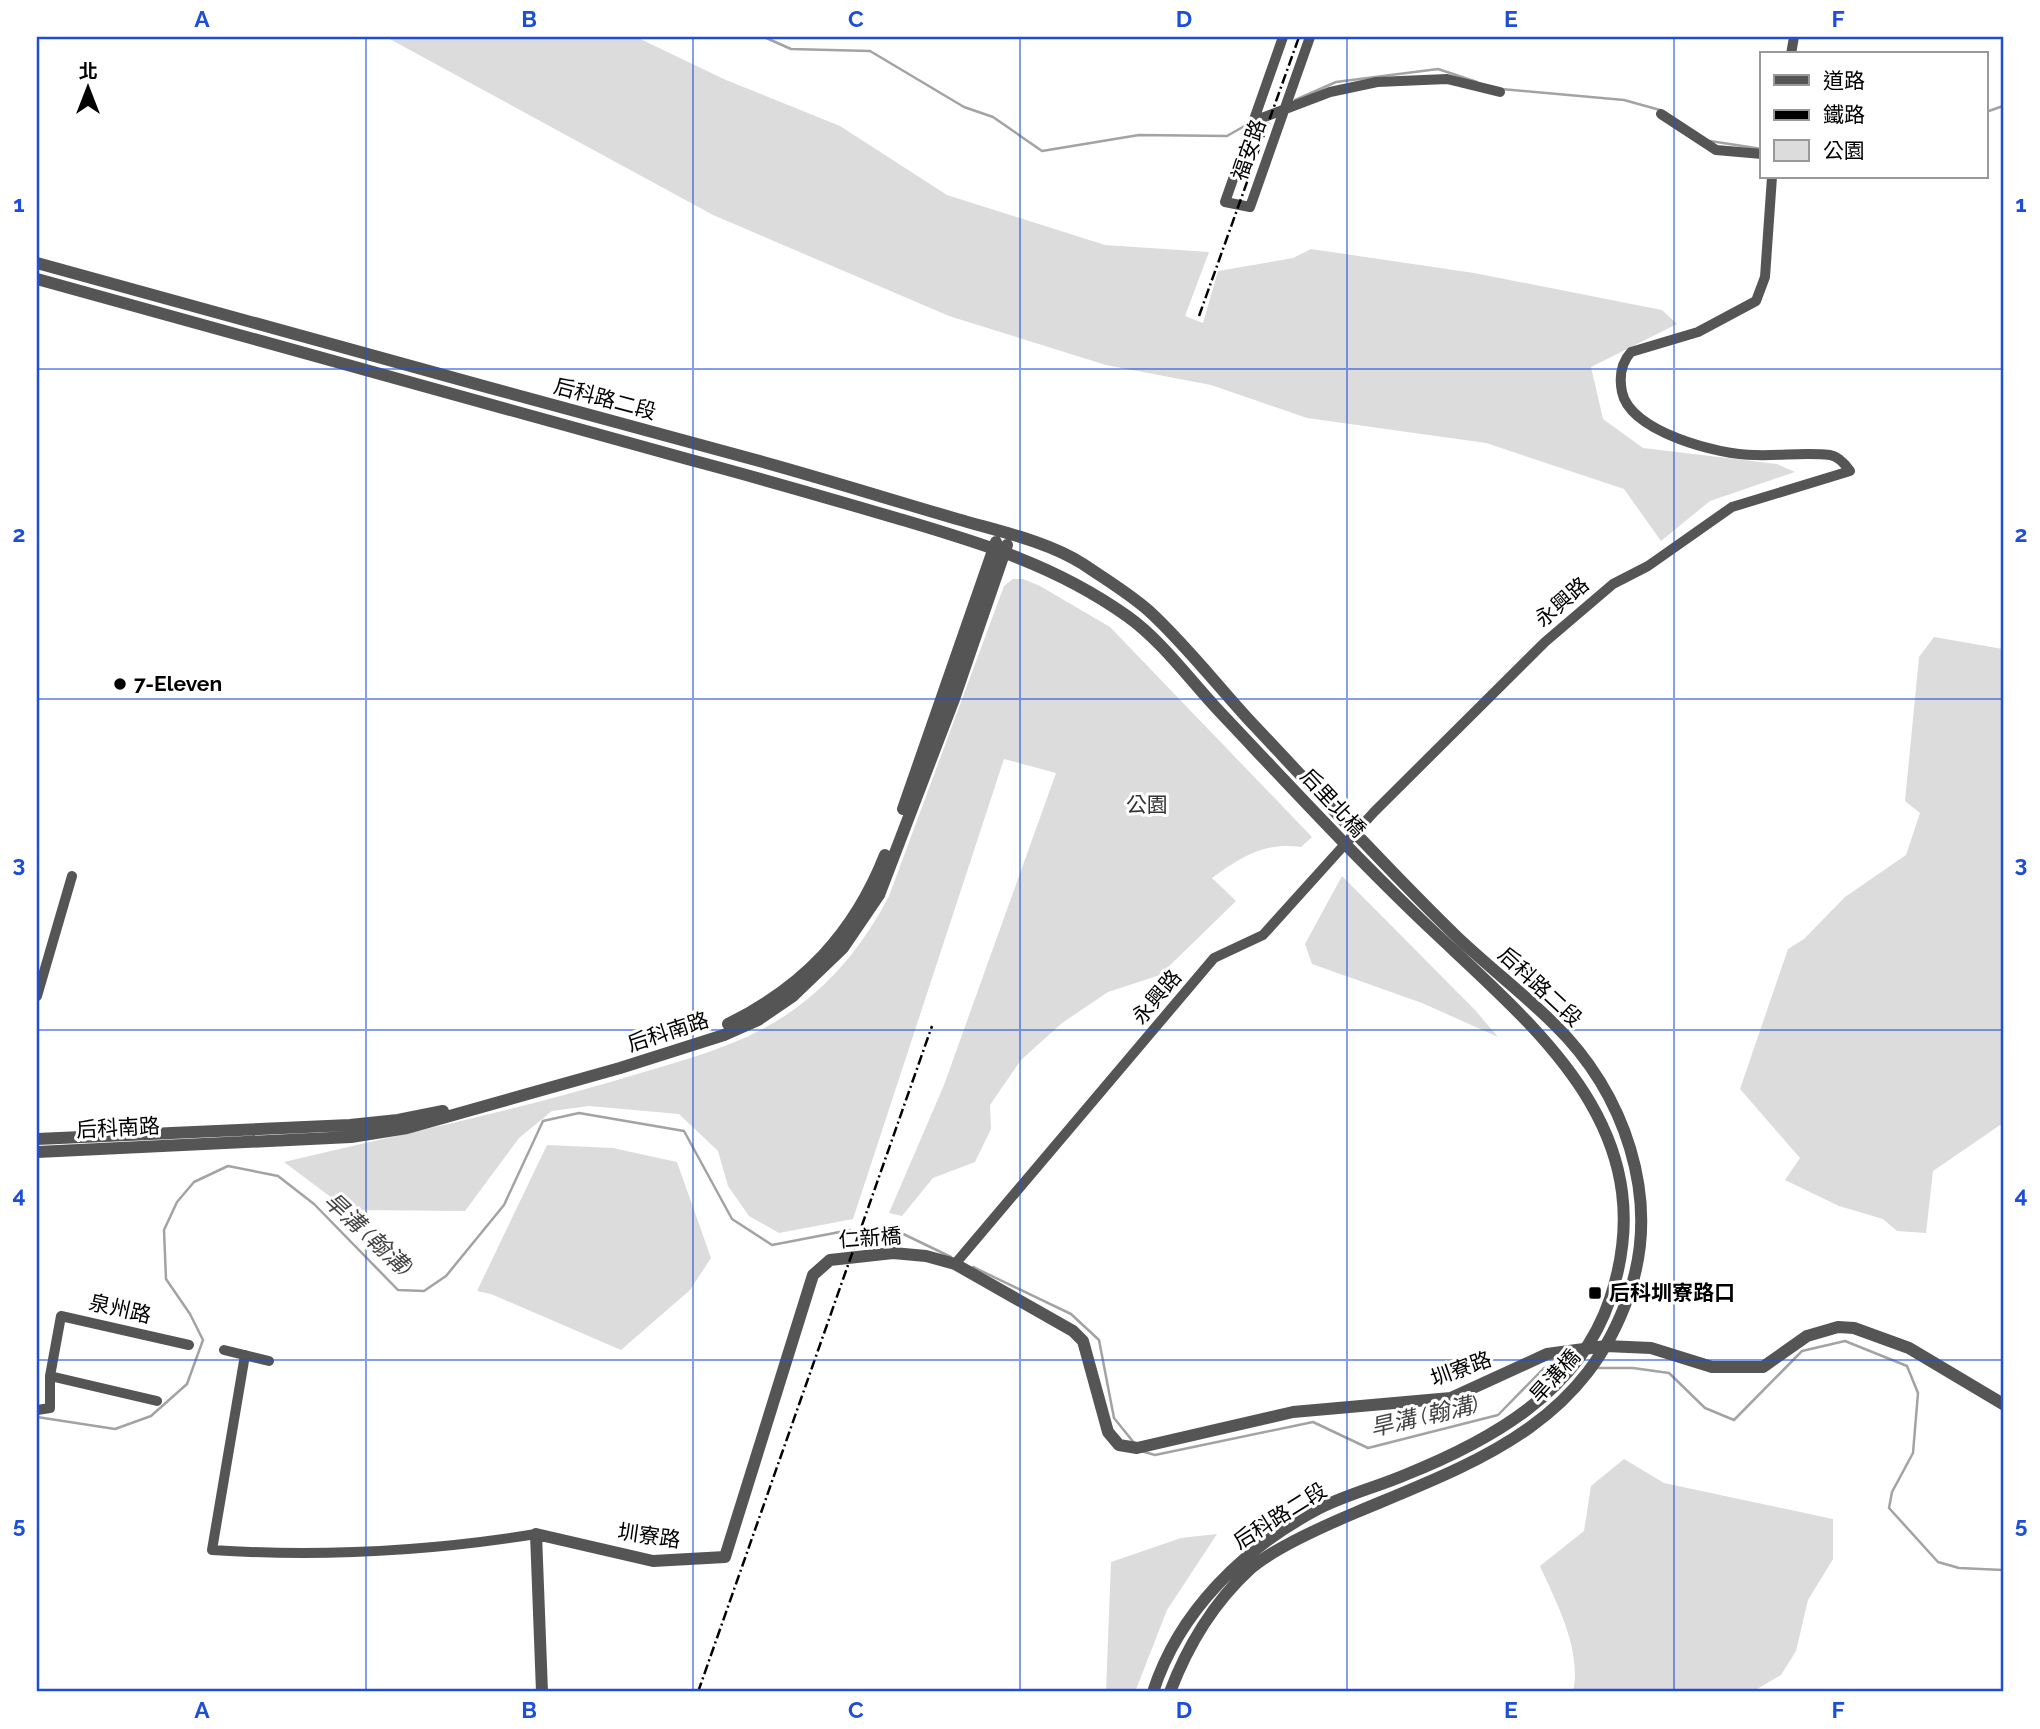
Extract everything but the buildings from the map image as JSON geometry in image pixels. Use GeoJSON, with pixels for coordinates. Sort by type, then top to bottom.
{"type":"FeatureCollection","features":[{"type":"Feature","properties":{"kind":"street","name":"福安路"},"geometry":{"type":"LineString","coordinates":[[1283,37],[1225,202],[1250,207],[1310,37]]}},
{"type":"Feature","properties":{"kind":"street"},"geometry":{"type":"LineString","coordinates":[[1254,121],[1330,92],[1377,82],[1447,79],[1500,92]]}},
{"type":"Feature","properties":{"kind":"street"},"geometry":{"type":"LineString","coordinates":[[1661,114],[1716,150],[1760,154]]}},
{"type":"Feature","properties":{"kind":"street","name":"永興路"},"geometry":{"type":"LineString","coordinates":[[955,1264],[1214,958],[1263,935],[1374,812],[1545,642],[1613,584],[1648,566],[1732,508],[1850,471],[1833,455],[1796,452],[1753,456],[1682,440],[1631,413],[1623,397],[1621,372],[1624,359],[1631,352],[1698,332],[1756,301],[1765,277],[1772,178]]}},
{"type":"Feature","properties":{"kind":"street","name":"后科路二段"},"geometry":{"type":"LineString","coordinates":[[37,263],[646,430],[1005,533],[1075,559],[1147,609]]}},
{"type":"Feature","properties":{"kind":"street","name":"后科路二段"},"geometry":{"type":"LineString","coordinates":[[37,279],[999,549],[1066,576],[1134,621]]}},
{"type":"Feature","properties":{"kind":"street"},"geometry":{"type":"LineString","coordinates":[[315,357],[319,340]]}},
{"type":"Feature","properties":{"kind":"street"},"geometry":{"type":"LineString","coordinates":[[643,447],[646,430]]}},
{"type":"Feature","properties":{"kind":"street","name":"后科南路"},"geometry":{"type":"LineString","coordinates":[[37,1152],[351,1137],[407,1128],[620,1068],[723,1035],[758,1020],[811,980],[858,930],[879,895],[1005,533]]}},
{"type":"Feature","properties":{"kind":"street","name":"后里北橋"},"geometry":{"type":"LineString","coordinates":[[1147,609],[1387,867],[1458,938]]}},
{"type":"Feature","properties":{"kind":"street","name":"后里北橋"},"geometry":{"type":"LineString","coordinates":[[1134,621],[1378,878],[1511,1005]]}},
{"type":"Feature","properties":{"kind":"street","name":"后科南路"},"geometry":{"type":"LineString","coordinates":[[37,1139],[398,1120],[510,1093],[721,1027],[789,988],[849,924],[872,889],[949,697]]}},
{"type":"Feature","properties":{"kind":"street"},"geometry":{"type":"LineString","coordinates":[[37,996],[72,876]]}},
{"type":"Feature","properties":{"kind":"street","name":"后科路二段"},"geometry":{"type":"LineString","coordinates":[[1458,938],[1571,1042],[1603,1088],[1626,1132],[1639,1178],[1639,1253],[1631,1289],[1606,1346]]}},
{"type":"Feature","properties":{"kind":"street","name":"后科路二段"},"geometry":{"type":"LineString","coordinates":[[1511,1005],[1544,1037],[1585,1091],[1602,1124],[1622,1200],[1623,1241],[1618,1273],[1607,1308],[1585,1349]]}},
{"type":"Feature","properties":{"kind":"street","name":"仁新橋"},"geometry":{"type":"LineString","coordinates":[[783,1376],[813,1275],[820,1267],[831,1260],[894,1253],[926,1256],[955,1264]]}},
{"type":"Feature","properties":{"kind":"street","name":"圳寮路"},"geometry":{"type":"LineString","coordinates":[[955,1264],[1073,1331],[1083,1342],[1108,1432],[1119,1445],[1137,1448],[1293,1412],[1451,1398],[1547,1354],[1606,1346],[1651,1348],[1712,1367],[1763,1367],[1807,1336],[1826,1329],[1854,1328],[1909,1348],[2003,1404]]}},
{"type":"Feature","properties":{"kind":"street","name":"泉州路"},"geometry":{"type":"LineString","coordinates":[[37,1410],[50,1408],[50,1376],[61,1316],[189,1345]]}},
{"type":"Feature","properties":{"kind":"street","name":"旱溝橋"},"geometry":{"type":"LineString","coordinates":[[1494,1451],[1550,1414],[1581,1382],[1606,1346]]}},
{"type":"Feature","properties":{"kind":"street","name":"旱溝橋"},"geometry":{"type":"LineString","coordinates":[[1485,1439],[1541,1401],[1585,1349]]}},
{"type":"Feature","properties":{"kind":"street"},"geometry":{"type":"LineString","coordinates":[[224,1350],[269,1361]]}},
{"type":"Feature","properties":{"kind":"street"},"geometry":{"type":"LineString","coordinates":[[245,1355],[212,1550],[288,1555],[495,1541],[536,1534],[542,1692]]}},
{"type":"Feature","properties":{"kind":"street"},"geometry":{"type":"LineString","coordinates":[[50,1376],[157,1401]]}},
{"type":"Feature","properties":{"kind":"street","name":"圳寮路"},"geometry":{"type":"LineString","coordinates":[[536,1534],[653,1561],[725,1557],[783,1376]]}},
{"type":"Feature","properties":{"kind":"street","name":"后科路二段"},"geometry":{"type":"LineString","coordinates":[[1153,1692],[1175,1641],[1196,1610],[1244,1558],[1320,1508],[1409,1474],[1485,1439]]}},
{"type":"Feature","properties":{"kind":"street","name":"后科路二段"},"geometry":{"type":"LineString","coordinates":[[1170,1692],[1184,1656],[1209,1616],[1253,1566],[1329,1524],[1494,1451]]}},
{"type":"Feature","properties":{"kind":"green space"},"geometry":{"type":"Polygon","coordinates":[[[386,37],[636,37],[726,80],[840,126],[947,195],[1105,245],[1209,252],[1185,316],[1203,323],[1218,271],[1293,258],[1311,249],[1474,273],[1662,310],[1677,324],[1591,367],[1603,419],[1643,448],[1777,464],[1795,472],[1710,501],[1661,541],[1624,489],[1486,443],[1307,418],[1211,385],[1106,365],[949,316],[713,215],[386,37]]]}},
{"type":"Feature","properties":{"kind":"green space","name":"公園"},"geometry":{"type":"Polygon","coordinates":[[[1013,579],[1023,579],[1040,586],[1110,627],[1312,837],[1301,847],[1276,847],[1254,853],[1212,878],[1236,901],[1160,975],[1108,992],[1062,1023],[1021,1060],[990,1105],[991,1129],[975,1162],[933,1178],[902,1216],[889,1213],[944,1085],[1056,773],[1004,759],[853,1219],[779,1233],[749,1216],[728,1186],[718,1151],[679,1114],[589,1106],[552,1111],[519,1138],[465,1211],[348,1210],[284,1162],[504,1111],[674,1063],[713,1051],[750,1035],[802,1003],[845,962],[869,931],[889,896],[1004,586],[1013,579]]]}},
{"type":"Feature","properties":{"kind":"green space"},"geometry":{"type":"Polygon","coordinates":[[[1934,637],[2003,649],[2003,1123],[1933,1171],[1926,1233],[1897,1231],[1883,1219],[1839,1206],[1785,1180],[1800,1158],[1740,1089],[1788,949],[1804,939],[1845,897],[1906,855],[1920,813],[1905,801],[1919,657],[1934,637]]]}},
{"type":"Feature","properties":{"kind":"green space"},"geometry":{"type":"Polygon","coordinates":[[[1342,876],[1475,1010],[1498,1037],[1422,1003],[1312,964],[1305,944],[1342,876]]]}},
{"type":"Feature","properties":{"kind":"green space"},"geometry":{"type":"Polygon","coordinates":[[[547,1145],[613,1148],[677,1162],[711,1258],[690,1290],[621,1350],[491,1294],[477,1291],[547,1145]]]}},
{"type":"Feature","properties":{"kind":"green space"},"geometry":{"type":"Polygon","coordinates":[[[1624,1459],[1664,1483],[1833,1519],[1833,1559],[1808,1600],[1796,1651],[1781,1675],[1752,1692],[1573,1692],[1575,1676],[1571,1644],[1540,1566],[1584,1531],[1591,1486],[1624,1459]]]}},
{"type":"Feature","properties":{"kind":"green space"},"geometry":{"type":"Polygon","coordinates":[[[1217,1534],[1167,1610],[1135,1692],[1106,1692],[1111,1562],[1181,1538],[1217,1534]]]}},
{"type":"Feature","properties":{"kind":"waterway"},"geometry":{"type":"LineString","coordinates":[[764,37],[791,49],[870,51],[964,107],[993,117],[1042,151],[1139,135],[1227,136],[1248,124]]}},
{"type":"Feature","properties":{"kind":"waterway"},"geometry":{"type":"LineString","coordinates":[[1295,100],[1336,82],[1438,69],[1477,82]]}},
{"type":"Feature","properties":{"kind":"waterway"},"geometry":{"type":"LineString","coordinates":[[1501,89],[1624,100],[1660,110]]}},
{"type":"Feature","properties":{"kind":"waterway"},"geometry":{"type":"LineString","coordinates":[[1988,111],[2003,106]]}},
{"type":"Feature","properties":{"kind":"waterway"},"geometry":{"type":"LineString","coordinates":[[1710,141],[1760,149]]}},
{"type":"Feature","properties":{"kind":"waterway","name":"旱溝 (翰溝)"},"geometry":{"type":"LineString","coordinates":[[37,1417],[115,1429],[151,1416],[187,1384],[203,1340],[190,1314],[166,1279],[164,1230],[177,1202],[194,1182],[228,1166],[278,1176],[314,1204],[398,1290],[424,1291],[446,1276],[504,1205],[543,1121],[579,1113],[684,1131],[732,1219],[772,1245],[850,1230]]}},
{"type":"Feature","properties":{"kind":"waterway","name":"旱溝 (翰溝)"},"geometry":{"type":"LineString","coordinates":[[876,1230],[895,1230],[951,1257]]}},
{"type":"Feature","properties":{"kind":"waterway","name":"旱溝 (翰溝)"},"geometry":{"type":"LineString","coordinates":[[973,1267],[1071,1314],[1099,1340],[1114,1418],[1135,1444]]}},
{"type":"Feature","properties":{"kind":"waterway","name":"旱溝 (翰溝)"},"geometry":{"type":"LineString","coordinates":[[1596,1368],[1633,1368],[1669,1373],[1705,1408],[1734,1420],[1802,1351],[1845,1341],[1907,1366],[1918,1393],[1913,1453],[1892,1492],[1889,1508],[1938,1562],[1959,1568],[2003,1570]]}},
{"type":"Feature","properties":{"kind":"waterway","name":"旱溝 (翰溝)"},"geometry":{"type":"LineString","coordinates":[[1141,1451],[1155,1455],[1313,1422],[1368,1448],[1498,1415],[1544,1368],[1565,1368]]}},
{"type":"Feature","properties":{"kind":"railway"},"geometry":{"type":"LineString","coordinates":[[1199,316],[1299,37]]}},
{"type":"Feature","properties":{"kind":"railway"},"geometry":{"type":"LineString","coordinates":[[698,1692],[932,1026]]}},
{"type":"Feature","properties":{"kind":"place","name":"7-Eleven"},"geometry":{"type":"Point","coordinates":[120,684]}},
{"type":"Feature","properties":{"kind":"place","name":"后科圳寮路口"},"geometry":{"type":"Point","coordinates":[1595,1293]}}]}
